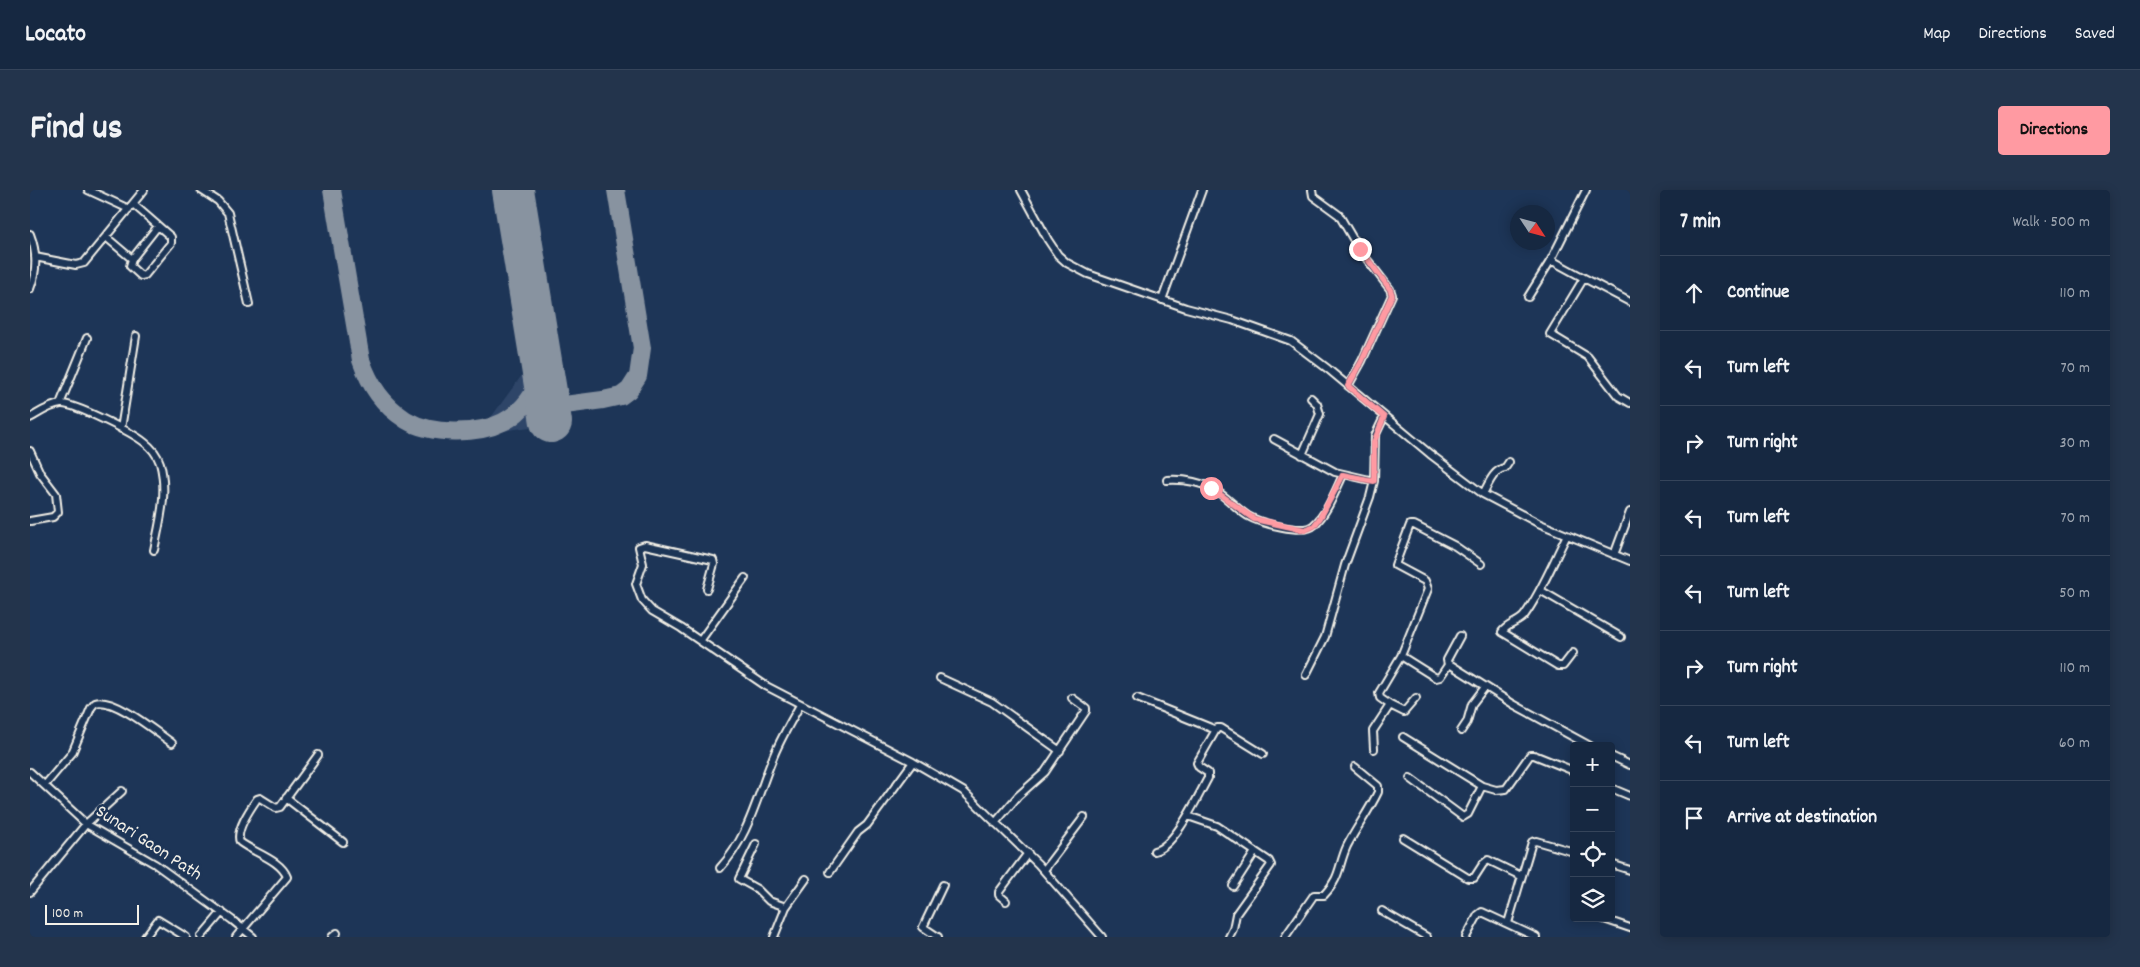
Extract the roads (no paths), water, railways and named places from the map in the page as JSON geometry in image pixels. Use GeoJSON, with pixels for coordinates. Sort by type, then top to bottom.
{"type":"FeatureCollection","features":[{"type":"Feature","properties":{"kind":"street"},"geometry":{"type":"LineString","coordinates":[[88,190],[131,206],[158,226],[171,237],[172,241],[145,275],[139,275],[130,266],[132,259],[158,226]]}},
{"type":"Feature","properties":{"kind":"street"},"geometry":{"type":"LineString","coordinates":[[33,252],[80,265],[88,260],[144,190]]}},
{"type":"Feature","properties":{"kind":"street"},"geometry":{"type":"LineString","coordinates":[[201,190],[218,201],[228,213],[249,304]]}},
{"type":"Feature","properties":{"kind":"street"},"geometry":{"type":"LineString","coordinates":[[1020,190],[1048,240],[1058,255],[1067,263],[1088,274],[1162,300],[1279,336],[1300,347],[1430,454],[1483,494],[1538,523],[1630,561]]}},
{"type":"Feature","properties":{"kind":"street"},"geometry":{"type":"LineString","coordinates":[[1162,300],[1202,190]]}},
{"type":"Feature","properties":{"kind":"street"},"geometry":{"type":"LineString","coordinates":[[1312,190],[1312,196],[1339,215],[1360,249],[1390,289],[1392,295],[1360,366],[1348,386]]}},
{"type":"Feature","properties":{"kind":"street"},"geometry":{"type":"LineString","coordinates":[[1528,297],[1551,260],[1586,190]]}},
{"type":"Feature","properties":{"kind":"street"},"geometry":{"type":"LineString","coordinates":[[30,234],[34,280],[30,290]]}},
{"type":"Feature","properties":{"kind":"street"},"geometry":{"type":"LineString","coordinates":[[106,237],[132,259]]}},
{"type":"Feature","properties":{"kind":"street"},"geometry":{"type":"LineString","coordinates":[[1551,260],[1630,302]]}},
{"type":"Feature","properties":{"kind":"street"},"geometry":{"type":"LineString","coordinates":[[1584,278],[1550,334],[1588,357],[1618,396],[1630,403]]}},
{"type":"Feature","properties":{"kind":"street"},"geometry":{"type":"LineString","coordinates":[[121,429],[136,336]]}},
{"type":"Feature","properties":{"kind":"street"},"geometry":{"type":"LineString","coordinates":[[60,404],[87,338]]}},
{"type":"Feature","properties":{"kind":"street"},"geometry":{"type":"LineString","coordinates":[[1302,455],[1320,414],[1317,404],[1311,398]]}},
{"type":"Feature","properties":{"kind":"street"},"geometry":{"type":"LineString","coordinates":[[30,418],[60,404],[74,407],[142,440],[150,447],[160,463],[163,498],[154,550]]}},
{"type":"Feature","properties":{"kind":"street"},"geometry":{"type":"LineString","coordinates":[[1306,675],[1328,630],[1345,565],[1364,517],[1374,481],[1374,442],[1384,417]]}},
{"type":"Feature","properties":{"kind":"street"},"geometry":{"type":"LineString","coordinates":[[1274,440],[1343,475],[1374,481]]}},
{"type":"Feature","properties":{"kind":"street"},"geometry":{"type":"LineString","coordinates":[[30,451],[37,467],[57,498],[58,512],[53,517],[30,521]]}},
{"type":"Feature","properties":{"kind":"street"},"geometry":{"type":"LineString","coordinates":[[1483,494],[1496,472],[1506,468],[1509,462]]}},
{"type":"Feature","properties":{"kind":"street"},"geometry":{"type":"LineString","coordinates":[[1167,480],[1188,480],[1200,483],[1218,492],[1254,519],[1305,530],[1314,526],[1320,518],[1343,475]]}},
{"type":"Feature","properties":{"kind":"street"},"geometry":{"type":"LineString","coordinates":[[1614,555],[1630,512]]}},
{"type":"Feature","properties":{"kind":"street"},"geometry":{"type":"LineString","coordinates":[[1416,698],[1404,712],[1380,698],[1379,693],[1401,656],[1428,589],[1425,581],[1395,565],[1410,526],[1414,525],[1437,536],[1481,564]]}},
{"type":"Feature","properties":{"kind":"street"},"geometry":{"type":"LineString","coordinates":[[1567,535],[1540,590],[1522,617],[1502,632],[1558,666],[1563,666],[1573,653]]}},
{"type":"Feature","properties":{"kind":"street"},"geometry":{"type":"LineString","coordinates":[[707,589],[714,564],[712,560],[645,545],[639,547],[644,564],[636,584],[642,600],[652,611],[766,686],[800,706],[913,762],[963,791],[1028,853],[1101,936]]}},
{"type":"Feature","properties":{"kind":"street"},"geometry":{"type":"LineString","coordinates":[[700,641],[745,578]]}},
{"type":"Feature","properties":{"kind":"street"},"geometry":{"type":"LineString","coordinates":[[1540,590],[1621,637]]}},
{"type":"Feature","properties":{"kind":"street"},"geometry":{"type":"LineString","coordinates":[[1401,656],[1438,678],[1448,665],[1449,656],[1460,636]]}},
{"type":"Feature","properties":{"kind":"street"},"geometry":{"type":"LineString","coordinates":[[1448,665],[1583,742]]}},
{"type":"Feature","properties":{"kind":"street"},"geometry":{"type":"LineString","coordinates":[[940,678],[992,702],[1060,752]]}},
{"type":"Feature","properties":{"kind":"street"},"geometry":{"type":"LineString","coordinates":[[1461,731],[1467,722],[1472,704],[1485,686]]}},
{"type":"Feature","properties":{"kind":"street"},"geometry":{"type":"LineString","coordinates":[[995,823],[1018,796],[1039,778],[1060,752],[1086,709],[1072,698]]}},
{"type":"Feature","properties":{"kind":"street"},"geometry":{"type":"LineString","coordinates":[[1137,698],[1216,730],[1220,728],[1263,754]]}},
{"type":"Feature","properties":{"kind":"street"},"geometry":{"type":"LineString","coordinates":[[46,785],[72,753],[91,708],[95,703],[106,702],[112,704],[172,743]]}},
{"type":"Feature","properties":{"kind":"street"},"geometry":{"type":"LineString","coordinates":[[1374,749],[1373,732],[1390,705]]}},
{"type":"Feature","properties":{"kind":"street"},"geometry":{"type":"LineString","coordinates":[[720,868],[740,841],[752,816],[772,759],[800,706]]}},
{"type":"Feature","properties":{"kind":"street"},"geometry":{"type":"LineString","coordinates":[[1154,851],[1163,848],[1188,816],[1208,778],[1208,773],[1198,767],[1197,763],[1216,730]]}},
{"type":"Feature","properties":{"kind":"street"},"geometry":{"type":"LineString","coordinates":[[1403,737],[1482,786],[1496,790],[1506,789],[1527,757],[1532,754],[1570,769]]}},
{"type":"Feature","properties":{"kind":"street"},"geometry":{"type":"LineString","coordinates":[[236,937],[287,877],[283,870],[275,864],[240,842],[238,836],[240,830],[256,799],[260,798],[278,808],[318,755]]}},
{"type":"Feature","properties":{"kind":"street"},"geometry":{"type":"LineString","coordinates":[[1615,758],[1630,765]]}},
{"type":"Feature","properties":{"kind":"street"},"geometry":{"type":"LineString","coordinates":[[830,872],[858,832],[867,825],[913,762]]}},
{"type":"Feature","properties":{"kind":"street"},"geometry":{"type":"LineString","coordinates":[[1285,937],[1313,896],[1315,894],[1324,895],[1336,879],[1346,847],[1378,792],[1378,786],[1355,767]]}},
{"type":"Feature","properties":{"kind":"street","name":"Sunari Gaon Path"},"geometry":{"type":"LineString","coordinates":[[30,772],[86,824],[155,864],[222,912],[253,937]]}},
{"type":"Feature","properties":{"kind":"street"},"geometry":{"type":"LineString","coordinates":[[1410,778],[1463,817],[1468,814],[1482,786]]}},
{"type":"Feature","properties":{"kind":"street"},"geometry":{"type":"LineString","coordinates":[[1615,790],[1630,796]]}},
{"type":"Feature","properties":{"kind":"street"},"geometry":{"type":"LineString","coordinates":[[30,892],[86,824],[122,791]]}},
{"type":"Feature","properties":{"kind":"street"},"geometry":{"type":"LineString","coordinates":[[286,798],[344,842]]}},
{"type":"Feature","properties":{"kind":"street"},"geometry":{"type":"LineString","coordinates":[[1188,816],[1217,826],[1269,861],[1271,867],[1236,914],[1229,937]]}},
{"type":"Feature","properties":{"kind":"street"},"geometry":{"type":"LineString","coordinates":[[1044,870],[1084,818]]}},
{"type":"Feature","properties":{"kind":"street"},"geometry":{"type":"LineString","coordinates":[[1403,838],[1468,878],[1474,878],[1488,860],[1521,876]]}},
{"type":"Feature","properties":{"kind":"street"},"geometry":{"type":"LineString","coordinates":[[1508,923],[1521,876],[1534,841],[1570,851]]}},
{"type":"Feature","properties":{"kind":"street"},"geometry":{"type":"LineString","coordinates":[[756,844],[739,880],[757,889],[769,901],[786,907]]}},
{"type":"Feature","properties":{"kind":"street"},"geometry":{"type":"LineString","coordinates":[[1233,886],[1256,852]]}},
{"type":"Feature","properties":{"kind":"street"},"geometry":{"type":"LineString","coordinates":[[1006,901],[999,896],[999,892],[1028,853]]}},
{"type":"Feature","properties":{"kind":"street"},"geometry":{"type":"LineString","coordinates":[[1615,865],[1630,870]]}},
{"type":"Feature","properties":{"kind":"street"},"geometry":{"type":"LineString","coordinates":[[774,937],[786,907],[806,879]]}},
{"type":"Feature","properties":{"kind":"street"},"geometry":{"type":"LineString","coordinates":[[938,937],[923,927],[943,885]]}},
{"type":"Feature","properties":{"kind":"street"},"geometry":{"type":"LineString","coordinates":[[1382,911],[1426,937]]}},
{"type":"Feature","properties":{"kind":"street"},"geometry":{"type":"LineString","coordinates":[[201,937],[222,912]]}},
{"type":"Feature","properties":{"kind":"street"},"geometry":{"type":"LineString","coordinates":[[1466,937],[1478,914],[1482,912],[1536,937]]}},
{"type":"Feature","properties":{"kind":"street"},"geometry":{"type":"LineString","coordinates":[[146,937],[158,920],[186,937]]}},
{"type":"Feature","properties":{"kind":"street"},"geometry":{"type":"LineString","coordinates":[[1613,922],[1630,928]]}}]}
